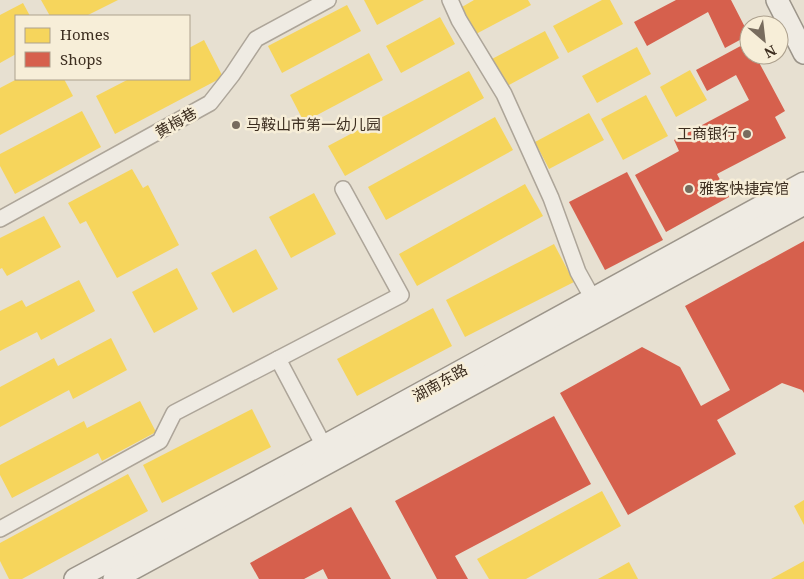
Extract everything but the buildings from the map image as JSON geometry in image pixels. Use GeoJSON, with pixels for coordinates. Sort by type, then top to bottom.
{"type":"FeatureCollection","features":[{"type":"Feature","properties":{"kind":"main road"},"geometry":{"type":"LineString","coordinates":[[776,0],[804,53]]}},
{"type":"Feature","properties":{"kind":"main road","name":"湖南东路"},"geometry":{"type":"LineString","coordinates":[[75,579],[324,446],[804,183]]}},
{"type":"Feature","properties":{"kind":"main road"},"geometry":{"type":"LineString","coordinates":[[114,579],[804,204]]}},
{"type":"Feature","properties":{"kind":"street","name":"黄梅巷"},"geometry":{"type":"LineString","coordinates":[[0,219],[210,103],[232,75],[256,38],[328,0]]}},
{"type":"Feature","properties":{"kind":"street"},"geometry":{"type":"LineString","coordinates":[[450,0],[459,20],[504,94],[551,198],[578,272],[593,298]]}},
{"type":"Feature","properties":{"kind":"street"},"geometry":{"type":"LineString","coordinates":[[0,529],[160,441],[174,413],[401,295],[343,189]]}},
{"type":"Feature","properties":{"kind":"street"},"geometry":{"type":"LineString","coordinates":[[278,359],[324,446]]}},
{"type":"Feature","properties":{"kind":"place","name":"马鞍山市第一幼儿园"},"geometry":{"type":"Point","coordinates":[236,125]}},
{"type":"Feature","properties":{"kind":"place","name":"工商银行"},"geometry":{"type":"Point","coordinates":[747,134]}},
{"type":"Feature","properties":{"kind":"place","name":"雅客快捷宾馆"},"geometry":{"type":"Point","coordinates":[689,189]}}]}
